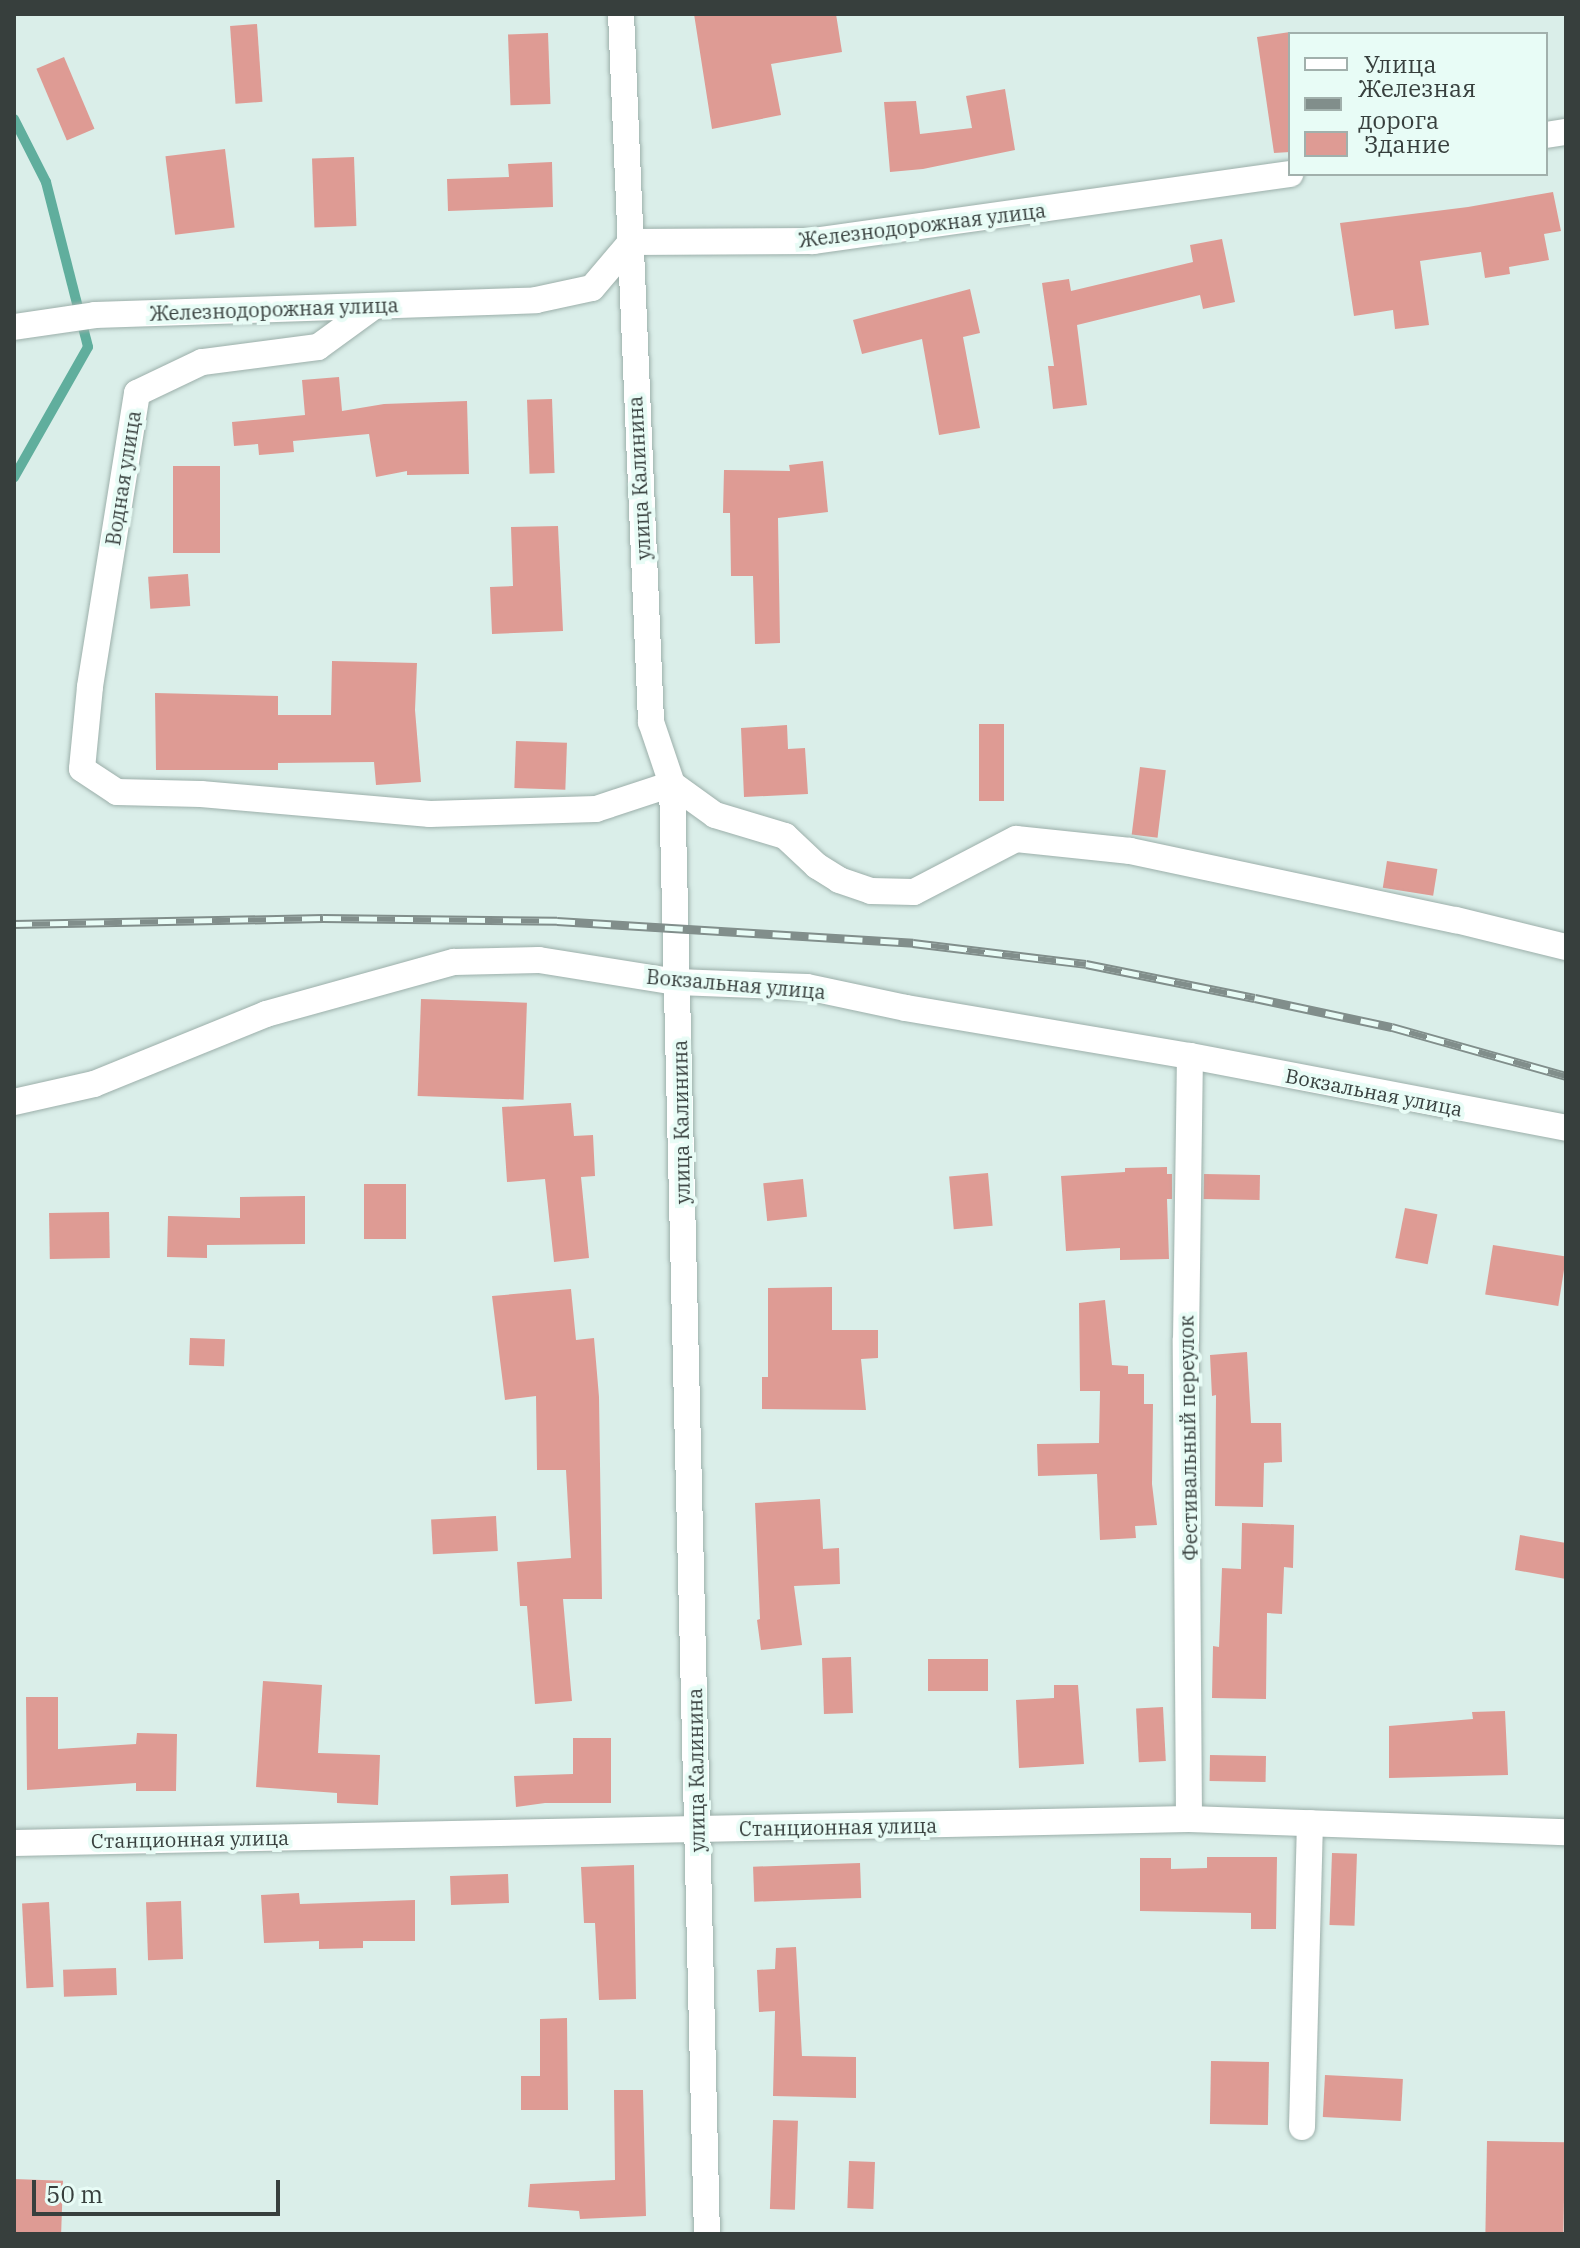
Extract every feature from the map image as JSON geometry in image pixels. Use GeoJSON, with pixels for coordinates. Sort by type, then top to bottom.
{"type":"FeatureCollection","features":[{"type":"Feature","properties":{"kind":"street","name":"улица Калинина"},"geometry":{"type":"LineString","coordinates":[[621,14],[632,337],[651,722],[672,784],[707,2234]]}},
{"type":"Feature","properties":{"kind":"street","name":"Железнодорожная улица"},"geometry":{"type":"LineString","coordinates":[[14,327],[95,315],[536,300],[592,288],[631,242],[813,241],[1288,174]]}},
{"type":"Feature","properties":{"kind":"street","name":"Водная улица"},"geometry":{"type":"LineString","coordinates":[[373,307],[318,347],[202,362],[137,393],[90,687],[82,769],[117,792],[201,794],[430,814],[596,809],[672,784]]}},
{"type":"Feature","properties":{"kind":"street"},"geometry":{"type":"LineString","coordinates":[[672,784],[715,815],[785,836],[817,866],[839,880],[871,891],[914,892],[1016,839],[1130,851],[1456,920],[1566,947]]}},
{"type":"Feature","properties":{"kind":"street","name":"Вокзальная улица"},"geometry":{"type":"LineString","coordinates":[[14,1102],[94,1084],[266,1014],[454,962],[539,960],[677,982],[807,987],[906,1008],[1190,1056],[1566,1128]]}},
{"type":"Feature","properties":{"kind":"street","name":"Фестивальный переулок"},"geometry":{"type":"LineString","coordinates":[[1189,1819],[1186,1340],[1190,1056]]}},
{"type":"Feature","properties":{"kind":"street","name":"Станционная улица"},"geometry":{"type":"LineString","coordinates":[[14,1843],[1189,1819],[1566,1832]]}},
{"type":"Feature","properties":{"kind":"street"},"geometry":{"type":"LineString","coordinates":[[1302,2127],[1310,1823]]}},
{"type":"Feature","properties":{"kind":"building"},"geometry":{"type":"Polygon","coordinates":[[[694,14],[836,14],[842,52],[771,64],[781,115],[712,129],[694,14]]]}},
{"type":"Feature","properties":{"kind":"building"},"geometry":{"type":"Polygon","coordinates":[[[257,24],[262,102],[236,104],[230,26],[257,24]]]}},
{"type":"Feature","properties":{"kind":"building"},"geometry":{"type":"Polygon","coordinates":[[[1288,32],[1288,152],[1274,153],[1257,37],[1288,32]]]}},
{"type":"Feature","properties":{"kind":"building"},"geometry":{"type":"Polygon","coordinates":[[[548,33],[550,104],[511,105],[508,34],[548,33]]]}},
{"type":"Feature","properties":{"kind":"building"},"geometry":{"type":"Polygon","coordinates":[[[64,57],[94,129],[67,141],[36,69],[64,57]]]}},
{"type":"Feature","properties":{"kind":"building"},"geometry":{"type":"Polygon","coordinates":[[[1005,89],[1015,150],[923,169],[890,172],[884,102],[916,101],[920,134],[972,128],[966,96],[1005,89]]]}},
{"type":"Feature","properties":{"kind":"building"},"geometry":{"type":"Polygon","coordinates":[[[225,149],[235,227],[175,235],[165,156],[225,149]]]}},
{"type":"Feature","properties":{"kind":"building"},"geometry":{"type":"Polygon","coordinates":[[[354,157],[356,226],[314,227],[312,158],[354,157]]]}},
{"type":"Feature","properties":{"kind":"building"},"geometry":{"type":"Polygon","coordinates":[[[552,162],[553,207],[448,211],[447,179],[509,177],[508,164],[552,162]]]}},
{"type":"Feature","properties":{"kind":"building"},"geometry":{"type":"Polygon","coordinates":[[[1553,192],[1561,231],[1544,234],[1549,260],[1509,267],[1510,274],[1485,278],[1481,252],[1420,261],[1429,325],[1395,329],[1393,310],[1354,316],[1340,223],[1468,207],[1553,192]]]}},
{"type":"Feature","properties":{"kind":"building"},"geometry":{"type":"Polygon","coordinates":[[[1222,239],[1235,302],[1203,309],[1200,295],[1077,325],[1087,405],[1053,409],[1048,366],[1054,366],[1042,283],[1069,279],[1071,291],[1193,262],[1190,245],[1222,239]]]}},
{"type":"Feature","properties":{"kind":"building"},"geometry":{"type":"Polygon","coordinates":[[[970,289],[980,333],[963,337],[980,428],[939,435],[922,339],[862,354],[853,320],[970,289]]]}},
{"type":"Feature","properties":{"kind":"building"},"geometry":{"type":"Polygon","coordinates":[[[339,377],[342,411],[384,404],[467,401],[469,474],[407,475],[407,471],[376,477],[369,434],[293,441],[294,452],[259,455],[258,444],[234,446],[232,422],[305,415],[302,380],[339,377]]]}},
{"type":"Feature","properties":{"kind":"building"},"geometry":{"type":"Polygon","coordinates":[[[552,399],[555,473],[530,474],[527,400],[552,399]]]}},
{"type":"Feature","properties":{"kind":"building"},"geometry":{"type":"Polygon","coordinates":[[[823,461],[828,512],[778,518],[780,643],[755,644],[753,576],[731,576],[730,513],[723,513],[724,470],[790,471],[789,465],[823,461]]]}},
{"type":"Feature","properties":{"kind":"building"},"geometry":{"type":"Polygon","coordinates":[[[173,466],[220,466],[220,553],[173,553],[173,466]]]}},
{"type":"Feature","properties":{"kind":"building"},"geometry":{"type":"Polygon","coordinates":[[[558,526],[563,631],[492,634],[490,587],[513,586],[511,527],[558,526]]]}},
{"type":"Feature","properties":{"kind":"building"},"geometry":{"type":"Polygon","coordinates":[[[188,574],[190,606],[150,609],[148,577],[188,574]]]}},
{"type":"Feature","properties":{"kind":"building"},"geometry":{"type":"Polygon","coordinates":[[[332,661],[417,663],[415,710],[421,782],[376,785],[374,762],[278,763],[278,770],[156,770],[155,693],[278,696],[278,715],[331,715],[332,661]]]}},
{"type":"Feature","properties":{"kind":"building"},"geometry":{"type":"Polygon","coordinates":[[[979,724],[1004,724],[1004,801],[979,801],[979,724]]]}},
{"type":"Feature","properties":{"kind":"building"},"geometry":{"type":"Polygon","coordinates":[[[787,725],[788,749],[805,748],[808,794],[744,797],[741,728],[787,725]]]}},
{"type":"Feature","properties":{"kind":"building"},"geometry":{"type":"Polygon","coordinates":[[[516,741],[567,743],[565,790],[514,788],[516,741]]]}},
{"type":"Feature","properties":{"kind":"building"},"geometry":{"type":"Polygon","coordinates":[[[1140,767],[1166,770],[1158,838],[1132,834],[1140,767]]]}},
{"type":"Feature","properties":{"kind":"building"},"geometry":{"type":"Polygon","coordinates":[[[1387,861],[1437,869],[1433,896],[1383,888],[1387,861]]]}},
{"type":"Feature","properties":{"kind":"building"},"geometry":{"type":"Polygon","coordinates":[[[421,999],[527,1003],[524,1100],[418,1096],[421,999]]]}},
{"type":"Feature","properties":{"kind":"building"},"geometry":{"type":"Polygon","coordinates":[[[571,1103],[574,1136],[593,1135],[595,1176],[581,1177],[589,1258],[554,1262],[545,1179],[507,1182],[502,1107],[571,1103]]]}},
{"type":"Feature","properties":{"kind":"building"},"geometry":{"type":"Polygon","coordinates":[[[1167,1167],[1167,1174],[1172,1174],[1172,1199],[1167,1199],[1169,1259],[1120,1260],[1120,1248],[1066,1251],[1061,1176],[1125,1172],[1125,1168],[1167,1167]]]}},
{"type":"Feature","properties":{"kind":"building"},"geometry":{"type":"Polygon","coordinates":[[[988,1173],[993,1226],[954,1229],[949,1176],[988,1173]]]}},
{"type":"Feature","properties":{"kind":"building"},"geometry":{"type":"Polygon","coordinates":[[[1204,1174],[1260,1175],[1260,1200],[1204,1199],[1204,1174]]]}},
{"type":"Feature","properties":{"kind":"building"},"geometry":{"type":"Polygon","coordinates":[[[803,1179],[807,1217],[767,1221],[763,1183],[803,1179]]]}},
{"type":"Feature","properties":{"kind":"building"},"geometry":{"type":"Polygon","coordinates":[[[364,1184],[406,1184],[406,1239],[364,1239],[364,1184]]]}},
{"type":"Feature","properties":{"kind":"building"},"geometry":{"type":"Polygon","coordinates":[[[305,1196],[305,1244],[207,1245],[207,1258],[167,1257],[168,1216],[240,1218],[240,1197],[305,1196]]]}},
{"type":"Feature","properties":{"kind":"building"},"geometry":{"type":"Polygon","coordinates":[[[1405,1208],[1437,1214],[1428,1264],[1395,1258],[1405,1208]]]}},
{"type":"Feature","properties":{"kind":"building"},"geometry":{"type":"Polygon","coordinates":[[[109,1212],[110,1258],[50,1259],[49,1213],[109,1212]]]}},
{"type":"Feature","properties":{"kind":"building"},"geometry":{"type":"Polygon","coordinates":[[[1493,1245],[1566,1257],[1558,1306],[1485,1294],[1493,1245]]]}},
{"type":"Feature","properties":{"kind":"building"},"geometry":{"type":"Polygon","coordinates":[[[832,1287],[832,1330],[878,1330],[878,1358],[861,1359],[866,1410],[762,1409],[762,1377],[768,1377],[768,1288],[832,1287]]]}},
{"type":"Feature","properties":{"kind":"building"},"geometry":{"type":"Polygon","coordinates":[[[571,1289],[576,1340],[594,1338],[599,1397],[602,1599],[563,1599],[572,1701],[535,1704],[527,1606],[520,1606],[517,1562],[571,1558],[566,1470],[537,1470],[536,1396],[505,1400],[492,1296],[571,1289]]]}},
{"type":"Feature","properties":{"kind":"building"},"geometry":{"type":"Polygon","coordinates":[[[1105,1300],[1112,1365],[1128,1366],[1128,1374],[1144,1374],[1144,1404],[1153,1404],[1152,1484],[1157,1525],[1135,1526],[1136,1538],[1100,1540],[1097,1474],[1038,1476],[1037,1444],[1099,1443],[1100,1391],[1080,1391],[1079,1303],[1105,1300]]]}},
{"type":"Feature","properties":{"kind":"building"},"geometry":{"type":"Polygon","coordinates":[[[190,1338],[225,1339],[224,1366],[189,1365],[190,1338]]]}},
{"type":"Feature","properties":{"kind":"building"},"geometry":{"type":"Polygon","coordinates":[[[1247,1352],[1251,1423],[1281,1423],[1282,1462],[1264,1463],[1263,1507],[1215,1506],[1216,1395],[1212,1396],[1210,1355],[1247,1352]]]}},
{"type":"Feature","properties":{"kind":"building"},"geometry":{"type":"Polygon","coordinates":[[[820,1499],[823,1549],[839,1548],[840,1584],[794,1586],[802,1645],[761,1650],[757,1620],[760,1619],[755,1503],[820,1499]]]}},
{"type":"Feature","properties":{"kind":"building"},"geometry":{"type":"Polygon","coordinates":[[[496,1516],[498,1551],[433,1554],[431,1519],[496,1516]]]}},
{"type":"Feature","properties":{"kind":"building"},"geometry":{"type":"Polygon","coordinates":[[[1242,1523],[1294,1525],[1293,1568],[1284,1567],[1282,1614],[1267,1613],[1266,1699],[1212,1698],[1213,1646],[1219,1647],[1222,1568],[1241,1569],[1242,1523]]]}},
{"type":"Feature","properties":{"kind":"building"},"geometry":{"type":"Polygon","coordinates":[[[1520,1535],[1566,1543],[1566,1579],[1515,1570],[1520,1535]]]}},
{"type":"Feature","properties":{"kind":"building"},"geometry":{"type":"Polygon","coordinates":[[[851,1657],[853,1713],[824,1714],[822,1658],[851,1657]]]}},
{"type":"Feature","properties":{"kind":"building"},"geometry":{"type":"Polygon","coordinates":[[[928,1659],[988,1659],[988,1691],[928,1691],[928,1659]]]}},
{"type":"Feature","properties":{"kind":"building"},"geometry":{"type":"Polygon","coordinates":[[[263,1681],[322,1685],[318,1753],[380,1755],[378,1805],[337,1803],[337,1793],[256,1787],[263,1681]]]}},
{"type":"Feature","properties":{"kind":"building"},"geometry":{"type":"Polygon","coordinates":[[[1054,1685],[1078,1685],[1084,1764],[1019,1768],[1016,1700],[1054,1698],[1054,1685]]]}},
{"type":"Feature","properties":{"kind":"building"},"geometry":{"type":"Polygon","coordinates":[[[26,1697],[58,1697],[58,1749],[136,1744],[137,1733],[177,1734],[176,1791],[136,1791],[136,1783],[27,1790],[26,1697]]]}},
{"type":"Feature","properties":{"kind":"building"},"geometry":{"type":"Polygon","coordinates":[[[1163,1707],[1166,1761],[1139,1762],[1136,1708],[1163,1707]]]}},
{"type":"Feature","properties":{"kind":"building"},"geometry":{"type":"Polygon","coordinates":[[[1505,1711],[1508,1775],[1389,1778],[1389,1726],[1473,1719],[1472,1712],[1505,1711]]]}},
{"type":"Feature","properties":{"kind":"building"},"geometry":{"type":"Polygon","coordinates":[[[573,1738],[611,1738],[611,1803],[545,1803],[516,1807],[514,1776],[573,1774],[573,1738]]]}},
{"type":"Feature","properties":{"kind":"building"},"geometry":{"type":"Polygon","coordinates":[[[1210,1755],[1266,1756],[1266,1782],[1210,1781],[1210,1755]]]}},
{"type":"Feature","properties":{"kind":"building"},"geometry":{"type":"Polygon","coordinates":[[[1332,1853],[1357,1854],[1354,1926],[1329,1925],[1332,1853]]]}},
{"type":"Feature","properties":{"kind":"building"},"geometry":{"type":"Polygon","coordinates":[[[1207,1857],[1277,1857],[1276,1929],[1251,1929],[1251,1913],[1140,1911],[1140,1858],[1171,1858],[1171,1869],[1207,1868],[1207,1857]]]}},
{"type":"Feature","properties":{"kind":"building"},"geometry":{"type":"Polygon","coordinates":[[[860,1863],[861,1898],[754,1902],[753,1867],[860,1863]]]}},
{"type":"Feature","properties":{"kind":"building"},"geometry":{"type":"Polygon","coordinates":[[[634,1865],[636,1999],[599,2000],[595,1923],[584,1923],[581,1867],[634,1865]]]}},
{"type":"Feature","properties":{"kind":"building"},"geometry":{"type":"Polygon","coordinates":[[[508,1874],[509,1903],[451,1905],[450,1876],[508,1874]]]}},
{"type":"Feature","properties":{"kind":"building"},"geometry":{"type":"Polygon","coordinates":[[[299,1893],[300,1904],[415,1900],[415,1941],[363,1941],[363,1948],[319,1949],[319,1941],[264,1943],[261,1895],[299,1893]]]}},
{"type":"Feature","properties":{"kind":"building"},"geometry":{"type":"Polygon","coordinates":[[[181,1901],[183,1959],[148,1960],[146,1902],[181,1901]]]}},
{"type":"Feature","properties":{"kind":"building"},"geometry":{"type":"Polygon","coordinates":[[[49,1902],[53,1987],[26,1988],[22,1903],[49,1902]]]}},
{"type":"Feature","properties":{"kind":"building"},"geometry":{"type":"Polygon","coordinates":[[[796,1947],[802,2056],[856,2057],[856,2098],[773,2096],[775,2011],[759,2012],[757,1970],[775,1969],[776,1948],[796,1947]]]}},
{"type":"Feature","properties":{"kind":"building"},"geometry":{"type":"Polygon","coordinates":[[[116,1968],[117,1995],[64,1997],[63,1970],[116,1968]]]}},
{"type":"Feature","properties":{"kind":"building"},"geometry":{"type":"Polygon","coordinates":[[[567,2018],[568,2110],[521,2110],[521,2076],[540,2076],[540,2019],[567,2018]]]}},
{"type":"Feature","properties":{"kind":"building"},"geometry":{"type":"Polygon","coordinates":[[[1211,2061],[1269,2062],[1268,2125],[1210,2124],[1211,2061]]]}},
{"type":"Feature","properties":{"kind":"building"},"geometry":{"type":"Polygon","coordinates":[[[1325,2075],[1403,2079],[1401,2121],[1323,2117],[1325,2075]]]}},
{"type":"Feature","properties":{"kind":"building"},"geometry":{"type":"Polygon","coordinates":[[[614,2090],[643,2090],[646,2216],[580,2219],[579,2211],[528,2207],[530,2184],[615,2180],[614,2090]]]}},
{"type":"Feature","properties":{"kind":"building"},"geometry":{"type":"Polygon","coordinates":[[[773,2120],[798,2121],[795,2210],[770,2209],[773,2120]]]}},
{"type":"Feature","properties":{"kind":"building"},"geometry":{"type":"Polygon","coordinates":[[[1487,2141],[1565,2142],[1563,2234],[1485,2234],[1487,2141]]]}},
{"type":"Feature","properties":{"kind":"building"},"geometry":{"type":"Polygon","coordinates":[[[849,2161],[875,2162],[873,2209],[847,2208],[849,2161]]]}},
{"type":"Feature","properties":{"kind":"building"},"geometry":{"type":"Polygon","coordinates":[[[14,2179],[63,2181],[61,2234],[14,2234],[14,2179]]]}},
{"type":"Feature","properties":{"kind":"waterway"},"geometry":{"type":"LineString","coordinates":[[14,119],[46,182],[88,347],[14,477]]}},
{"type":"Feature","properties":{"kind":"railway"},"geometry":{"type":"LineString","coordinates":[[14,924],[323,918],[557,921],[913,943],[1086,964],[1255,998],[1392,1027],[1566,1076]]}}]}
